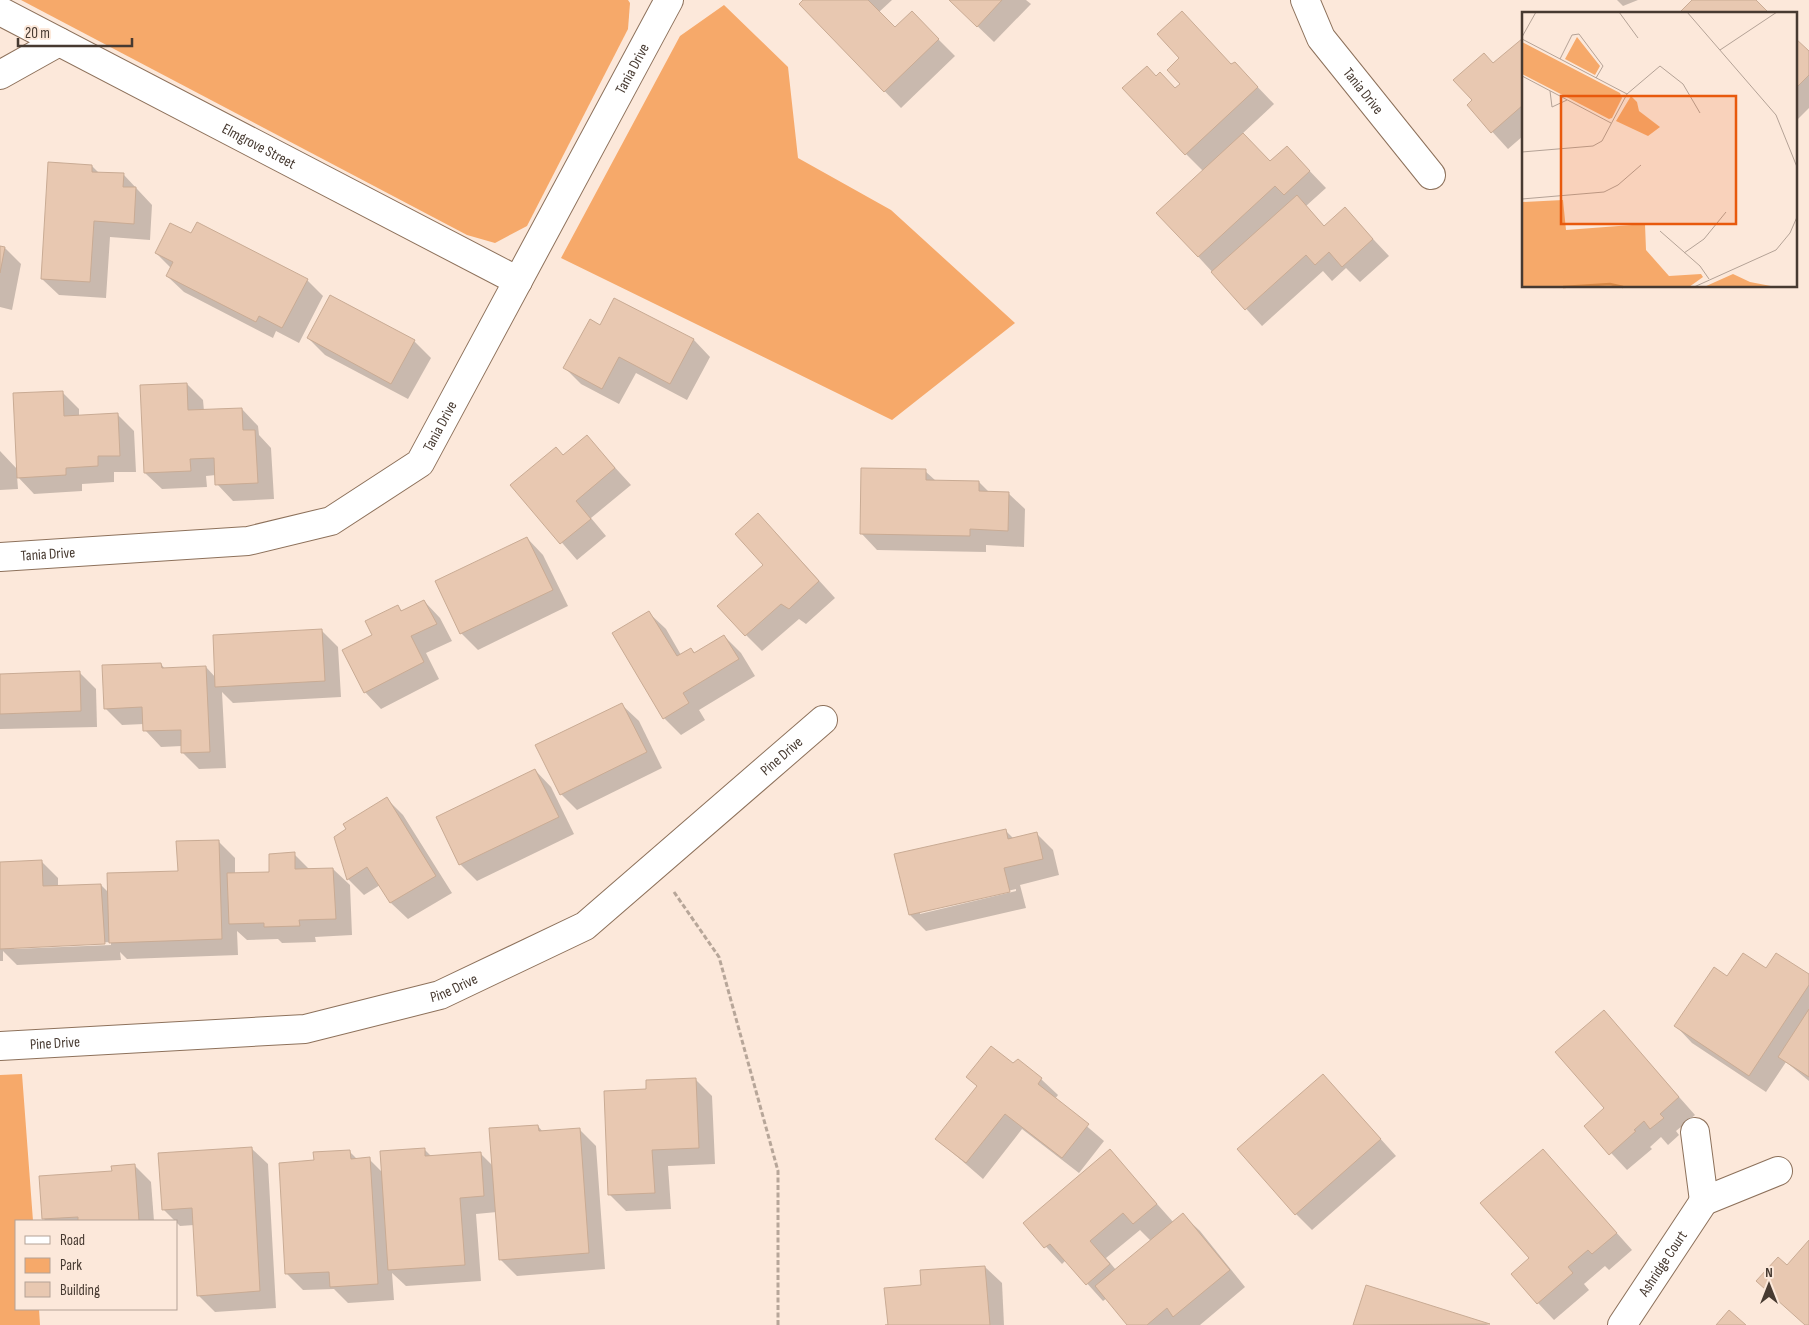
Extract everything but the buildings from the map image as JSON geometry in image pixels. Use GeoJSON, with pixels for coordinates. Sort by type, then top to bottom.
{"type":"FeatureCollection","features":[{"type":"Feature","properties":{"kind":"street","name":"Tania Drive"},"geometry":{"type":"LineString","coordinates":[[0,558],[248,541],[331,521],[420,463],[669,0]]}},
{"type":"Feature","properties":{"kind":"street","name":"Tania Drive"},"geometry":{"type":"LineString","coordinates":[[1305,0],[1320,38],[1431,175]]}},
{"type":"Feature","properties":{"kind":"street","name":"Elmgrove Street"},"geometry":{"type":"LineString","coordinates":[[0,11],[518,280]]}},
{"type":"Feature","properties":{"kind":"street"},"geometry":{"type":"LineString","coordinates":[[0,76],[59,42]]}},
{"type":"Feature","properties":{"kind":"street","name":"Pine Drive"},"geometry":{"type":"LineString","coordinates":[[0,1046],[305,1029],[440,996],[585,926],[823,720]]}},
{"type":"Feature","properties":{"kind":"street"},"geometry":{"type":"LineString","coordinates":[[1695,1132],[1704,1201],[1778,1171]]}},
{"type":"Feature","properties":{"kind":"street","name":"Ashridge Court"},"geometry":{"type":"LineString","coordinates":[[1622,1325],[1704,1201]]}},
{"type":"Feature","properties":{"kind":"path"},"geometry":{"type":"LineString","coordinates":[[656,865],[719,957],[778,1171],[778,1325]]}},
{"type":"Feature","properties":{"kind":"green space"},"geometry":{"type":"Polygon","coordinates":[[[21,0],[628,0],[630,3],[628,29],[527,226],[495,243],[467,235],[21,0]]]}},
{"type":"Feature","properties":{"kind":"green space"},"geometry":{"type":"Polygon","coordinates":[[[724,5],[788,67],[798,158],[891,210],[1015,323],[892,420],[561,258],[680,36],[724,5]]]}},
{"type":"Feature","properties":{"kind":"green space"},"geometry":{"type":"Polygon","coordinates":[[[22,1074],[33,1220],[15,1220],[15,1310],[39,1310],[40,1325],[0,1325],[0,1075],[22,1074]]]}}]}
